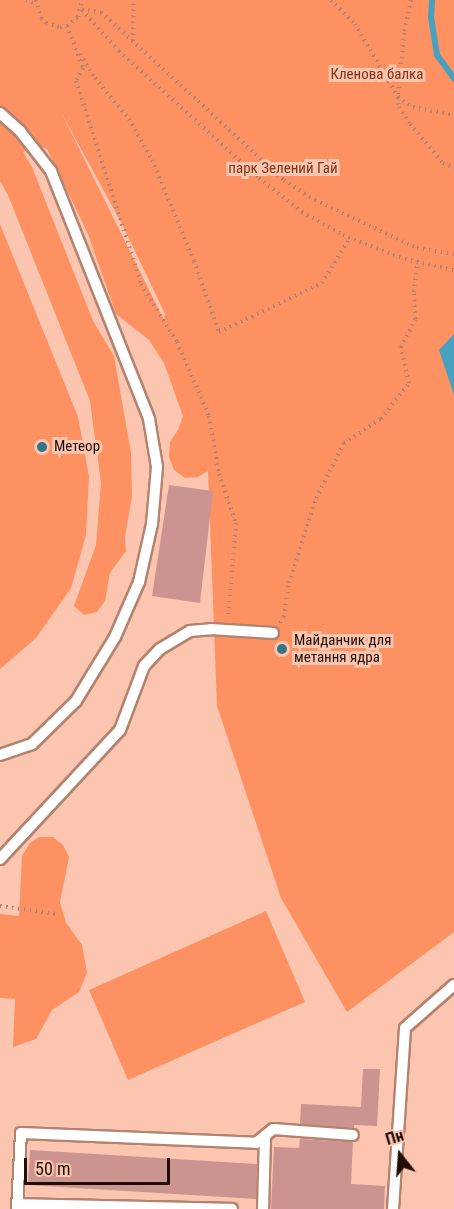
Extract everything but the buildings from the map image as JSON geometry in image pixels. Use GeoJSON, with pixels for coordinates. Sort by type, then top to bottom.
{"type":"FeatureCollection","features":[{"type":"Feature","properties":{"kind":"lane"},"geometry":{"type":"LineString","coordinates":[[0,113],[20,131],[51,171],[149,418],[157,467],[152,524],[139,582],[116,637],[76,701],[32,744],[0,755]]}},
{"type":"Feature","properties":{"kind":"lane"},"geometry":{"type":"LineString","coordinates":[[0,859],[120,730],[144,666],[160,649],[190,631],[273,633]]}},
{"type":"Feature","properties":{"kind":"lane"},"geometry":{"type":"LineString","coordinates":[[393,1209],[405,1028],[454,985]]}},
{"type":"Feature","properties":{"kind":"lane"},"geometry":{"type":"LineString","coordinates":[[232,1209],[17,1206],[21,1133],[256,1143],[273,1130],[353,1135]]}},
{"type":"Feature","properties":{"kind":"lane"},"geometry":{"type":"LineString","coordinates":[[263,1209],[265,1136]]}},
{"type":"Feature","properties":{"kind":"path"},"geometry":{"type":"LineString","coordinates":[[26,0],[36,2],[37,12],[46,23],[60,27],[67,26],[78,17],[82,10],[82,0]]}},
{"type":"Feature","properties":{"kind":"path"},"geometry":{"type":"LineString","coordinates":[[133,41],[134,0]]}},
{"type":"Feature","properties":{"kind":"path"},"geometry":{"type":"LineString","coordinates":[[331,0],[356,24],[398,97],[413,107],[452,115]]}},
{"type":"Feature","properties":{"kind":"path"},"geometry":{"type":"LineString","coordinates":[[411,0],[404,33],[399,107],[410,124],[443,163],[454,168]]}},
{"type":"Feature","properties":{"kind":"path"},"geometry":{"type":"LineString","coordinates":[[82,10],[101,12],[284,180],[324,205],[417,248],[454,254]]}},
{"type":"Feature","properties":{"kind":"path"},"geometry":{"type":"LineString","coordinates":[[82,10],[119,51],[259,178],[302,212],[350,238],[418,261],[454,270]]}},
{"type":"Feature","properties":{"kind":"path"},"geometry":{"type":"LineString","coordinates":[[67,26],[80,54],[95,78],[129,119],[152,160],[194,261],[219,332],[322,283],[350,238]]}},
{"type":"Feature","properties":{"kind":"path"},"geometry":{"type":"LineString","coordinates":[[67,26],[83,68],[76,81],[141,284],[177,342],[209,416],[219,474],[236,523],[232,602],[226,631]]}},
{"type":"Feature","properties":{"kind":"path"},"geometry":{"type":"LineString","coordinates":[[273,633],[284,617],[289,583],[316,498],[344,443],[381,419],[409,383],[401,347],[415,319],[414,292],[418,261]]}},
{"type":"Feature","properties":{"kind":"path"},"geometry":{"type":"LineString","coordinates":[[0,906],[56,914]]}},
{"type":"Feature","properties":{"kind":"green space","name":"парк Зелений Гай"},"geometry":{"type":"Polygon","coordinates":[[[0,0],[454,0],[454,932],[347,1012],[281,898],[217,706],[208,471],[198,477],[185,478],[174,470],[169,457],[170,442],[183,416],[164,363],[149,340],[116,314],[88,234],[47,149],[34,144],[23,152],[32,167],[93,321],[114,356],[131,453],[132,496],[125,537],[126,551],[110,573],[105,601],[97,612],[84,615],[74,606],[96,545],[101,483],[90,401],[8,195],[0,181],[0,0]],[[61,112],[164,320],[165,314],[124,228],[61,112]]]}},
{"type":"Feature","properties":{"kind":"green space","name":"Метеор"},"geometry":{"type":"Polygon","coordinates":[[[0,224],[78,417],[89,476],[86,535],[71,588],[36,638],[0,669],[0,224]]]}},
{"type":"Feature","properties":{"kind":"green space"},"geometry":{"type":"Polygon","coordinates":[[[39,837],[53,837],[63,845],[69,857],[60,902],[66,923],[82,945],[87,973],[79,992],[52,1010],[36,1039],[13,1047],[15,999],[0,998],[0,914],[19,916],[22,856],[30,843],[39,837]]]}},
{"type":"Feature","properties":{"kind":"green space"},"geometry":{"type":"Polygon","coordinates":[[[266,911],[305,1002],[128,1080],[89,990],[266,911]]]}},
{"type":"Feature","properties":{"kind":"water"},"geometry":{"type":"Polygon","coordinates":[[[454,334],[454,395],[439,350],[454,334]]]}},
{"type":"Feature","properties":{"kind":"waterway"},"geometry":{"type":"LineString","coordinates":[[432,0],[431,17],[437,55],[454,78]]}},
{"type":"Feature","properties":{"kind":"place","name":"Метеор"},"geometry":{"type":"Point","coordinates":[42,447]}},
{"type":"Feature","properties":{"kind":"place","name":"Майданчик для метання ядра"},"geometry":{"type":"Point","coordinates":[282,649]}},
{"type":"Feature","properties":{"kind":"park label","name":"Кленова балка"},"geometry":{"type":"Point","coordinates":[377,75]}}]}
